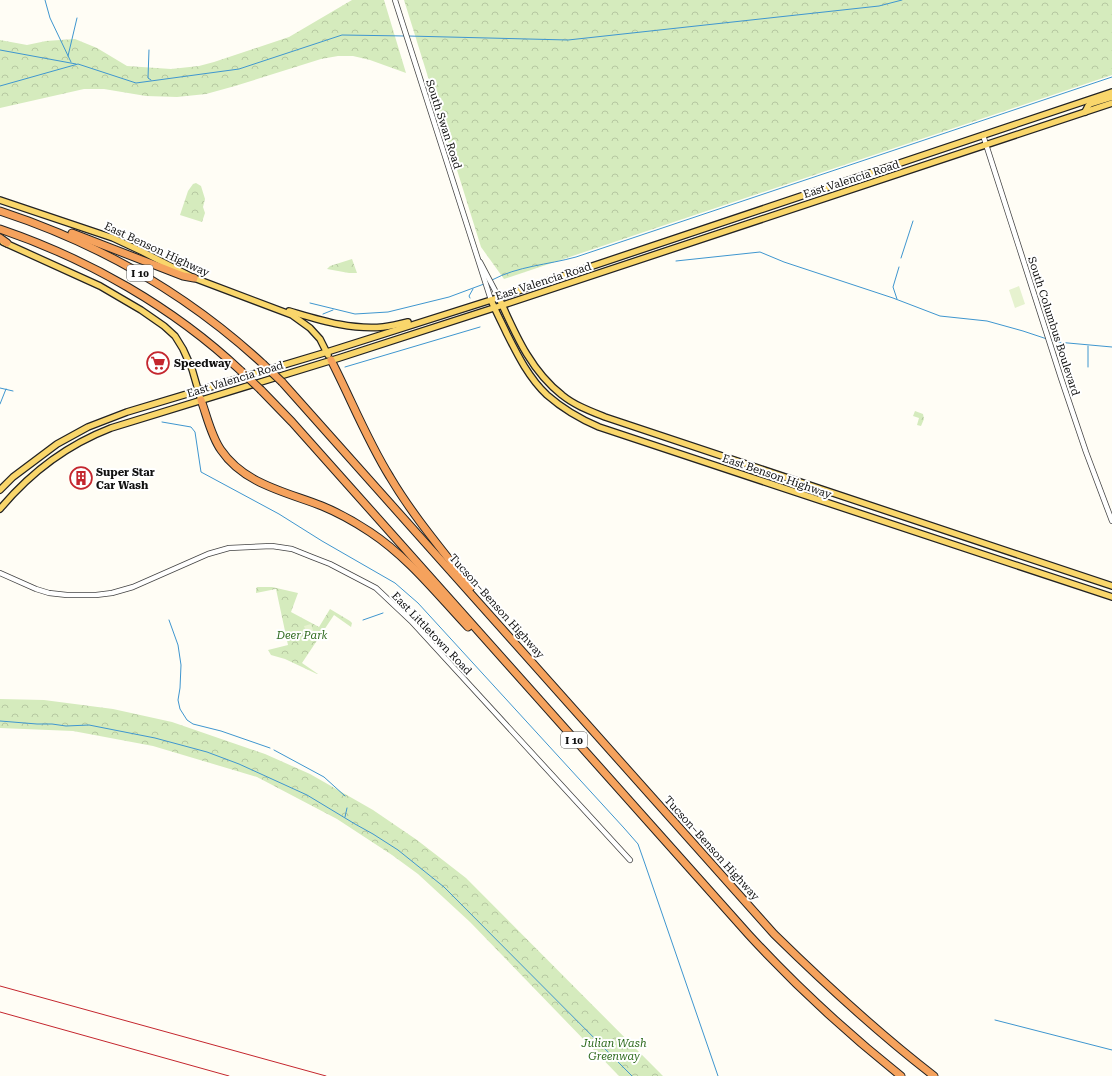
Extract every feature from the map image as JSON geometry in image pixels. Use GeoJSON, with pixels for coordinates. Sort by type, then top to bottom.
{"type":"FeatureCollection","features":[{"type":"Feature","properties":{"kind":"highway"},"geometry":{"type":"LineString","coordinates":[[0,210],[47,224],[183,276],[194,278]]}},
{"type":"Feature","properties":{"kind":"highway","name":"Tucson–Benson Highway"},"geometry":{"type":"LineString","coordinates":[[0,210],[79,241],[150,279],[206,317],[263,364],[282,382],[774,934],[839,997],[934,1076]]}},
{"type":"Feature","properties":{"kind":"highway","name":"I 10"},"geometry":{"type":"LineString","coordinates":[[0,229],[69,256],[125,286],[186,326],[241,371],[292,422],[764,952],[836,1021],[902,1076]]}},
{"type":"Feature","properties":{"kind":"highway"},"geometry":{"type":"LineString","coordinates":[[331,360],[366,434],[395,486],[506,634]]}},
{"type":"Feature","properties":{"kind":"highway"},"geometry":{"type":"LineString","coordinates":[[201,400],[216,441],[233,466],[256,482],[340,514],[363,527],[383,541],[412,567],[570,735]]}},
{"type":"Feature","properties":{"kind":"main road","name":"East Valencia Road"},"geometry":{"type":"LineString","coordinates":[[0,490],[13,477],[45,452],[88,427],[127,412],[327,352],[434,317],[499,298],[1112,92]]}},
{"type":"Feature","properties":{"kind":"main road"},"geometry":{"type":"LineString","coordinates":[[1085,112],[1090,104],[1112,97]]}},
{"type":"Feature","properties":{"kind":"main road","name":"East Valencia Road"},"geometry":{"type":"LineString","coordinates":[[0,509],[35,473],[74,445],[92,435],[130,421],[331,360],[494,308],[1112,103]]}},
{"type":"Feature","properties":{"kind":"main road","name":"East Benson Highway"},"geometry":{"type":"LineString","coordinates":[[0,200],[113,238],[194,278],[261,302],[292,315],[310,328],[331,360]]}},
{"type":"Feature","properties":{"kind":"main road"},"geometry":{"type":"LineString","coordinates":[[2,241],[100,286],[141,310],[164,326],[175,336],[183,349],[190,364],[201,400]]}},
{"type":"Feature","properties":{"kind":"main road","name":"East Benson Highway"},"geometry":{"type":"LineString","coordinates":[[499,298],[522,346],[532,362],[544,378],[562,395],[580,407],[605,418],[1112,586]]}},
{"type":"Feature","properties":{"kind":"main road","name":"East Benson Highway"},"geometry":{"type":"LineString","coordinates":[[491,300],[516,352],[534,381],[547,395],[579,418],[599,427],[1112,597]]}},
{"type":"Feature","properties":{"kind":"main road"},"geometry":{"type":"LineString","coordinates":[[261,302],[331,323],[352,327],[384,327],[434,317]]}},
{"type":"Feature","properties":{"kind":"street","name":"South Swan Road"},"geometry":{"type":"LineString","coordinates":[[395,0],[491,300]]}},
{"type":"Feature","properties":{"kind":"street","name":"South Columbus Boulevard"},"geometry":{"type":"LineString","coordinates":[[983,135],[1086,452],[1112,521]]}},
{"type":"Feature","properties":{"kind":"street","name":"South Swan Road"},"geometry":{"type":"LineString","coordinates":[[476,253],[499,298]]}},
{"type":"Feature","properties":{"kind":"street","name":"East Littletown Road"},"geometry":{"type":"LineString","coordinates":[[0,573],[36,589],[49,593],[82,596],[124,590],[208,554],[229,548],[272,546],[292,549],[330,564],[376,588],[411,621],[630,860]]}},
{"type":"Feature","properties":{"kind":"green space"},"geometry":{"type":"Polygon","coordinates":[[[352,0],[384,0],[406,73],[370,60],[353,56],[338,56],[321,59],[206,94],[177,97],[146,96],[104,89],[84,89],[0,108],[0,40],[27,45],[46,41],[75,39],[97,48],[127,66],[171,69],[199,66],[289,37],[352,0]]]}},
{"type":"Feature","properties":{"kind":"green space"},"geometry":{"type":"Polygon","coordinates":[[[404,0],[1112,0],[1112,75],[504,279],[481,247],[404,0]]]}},
{"type":"Feature","properties":{"kind":"green space"},"geometry":{"type":"Polygon","coordinates":[[[196,183],[201,186],[205,199],[203,207],[205,213],[202,222],[180,215],[188,191],[193,184],[196,183]]]}},
{"type":"Feature","properties":{"kind":"green space"},"geometry":{"type":"Polygon","coordinates":[[[352,259],[357,273],[327,269],[330,266],[352,259]]]}},
{"type":"Feature","properties":{"kind":"green space"},"geometry":{"type":"Polygon","coordinates":[[[1019,286],[1025,304],[1015,308],[1009,290],[1019,286]]]}},
{"type":"Feature","properties":{"kind":"green space"},"geometry":{"type":"Polygon","coordinates":[[[915,411],[923,414],[924,419],[921,426],[917,425],[919,418],[913,416],[915,411]]]}},
{"type":"Feature","properties":{"kind":"green space","name":"Deer Park"},"geometry":{"type":"Polygon","coordinates":[[[257,587],[272,587],[298,593],[291,612],[319,627],[330,609],[352,623],[351,627],[334,615],[302,663],[318,674],[285,659],[271,655],[268,650],[288,645],[276,589],[256,593],[257,587]]]}},
{"type":"Feature","properties":{"kind":"green space"},"geometry":{"type":"Polygon","coordinates":[[[311,624],[314,633],[307,635],[304,626],[311,624]]]}},
{"type":"Feature","properties":{"kind":"green space","name":"Julian Wash Greenway"},"geometry":{"type":"Polygon","coordinates":[[[0,699],[44,700],[113,709],[172,722],[265,754],[310,774],[373,810],[417,840],[466,878],[663,1076],[619,1076],[470,922],[418,874],[337,819],[257,777],[153,746],[73,731],[0,728],[0,699]]]}},
{"type":"Feature","properties":{"kind":"waterway"},"geometry":{"type":"LineString","coordinates":[[45,0],[50,18],[71,62]]}},
{"type":"Feature","properties":{"kind":"waterway"},"geometry":{"type":"LineString","coordinates":[[408,36],[568,40],[879,6],[902,0]]}},
{"type":"Feature","properties":{"kind":"waterway"},"geometry":{"type":"LineString","coordinates":[[68,56],[77,18]]}},
{"type":"Feature","properties":{"kind":"waterway"},"geometry":{"type":"LineString","coordinates":[[0,86],[78,64],[136,83],[239,69],[342,35],[405,36]]}},
{"type":"Feature","properties":{"kind":"waterway"},"geometry":{"type":"LineString","coordinates":[[0,50],[76,64]]}},
{"type":"Feature","properties":{"kind":"waterway"},"geometry":{"type":"LineString","coordinates":[[149,50],[148,78],[151,80]]}},
{"type":"Feature","properties":{"kind":"waterway"},"geometry":{"type":"LineString","coordinates":[[492,280],[502,275],[522,269],[576,257],[1112,77]]}},
{"type":"Feature","properties":{"kind":"waterway"},"geometry":{"type":"LineString","coordinates":[[901,258],[913,221]]}},
{"type":"Feature","properties":{"kind":"waterway"},"geometry":{"type":"LineString","coordinates":[[676,261],[760,252],[784,262],[893,298],[940,316],[987,321],[1047,339]]}},
{"type":"Feature","properties":{"kind":"waterway"},"geometry":{"type":"LineString","coordinates":[[897,299],[893,287],[899,267]]}},
{"type":"Feature","properties":{"kind":"waterway"},"geometry":{"type":"LineString","coordinates":[[310,303],[355,314],[388,312],[449,297],[484,284]]}},
{"type":"Feature","properties":{"kind":"waterway"},"geometry":{"type":"LineString","coordinates":[[470,298],[469,296],[473,289]]}},
{"type":"Feature","properties":{"kind":"waterway"},"geometry":{"type":"LineString","coordinates":[[323,314],[333,310]]}},
{"type":"Feature","properties":{"kind":"waterway"},"geometry":{"type":"LineString","coordinates":[[345,367],[480,327]]}},
{"type":"Feature","properties":{"kind":"waterway"},"geometry":{"type":"LineString","coordinates":[[1052,340],[1057,342],[1112,347]]}},
{"type":"Feature","properties":{"kind":"waterway"},"geometry":{"type":"LineString","coordinates":[[1088,346],[1088,367]]}},
{"type":"Feature","properties":{"kind":"waterway"},"geometry":{"type":"LineString","coordinates":[[0,388],[13,391]]}},
{"type":"Feature","properties":{"kind":"waterway"},"geometry":{"type":"LineString","coordinates":[[0,404],[6,389]]}},
{"type":"Feature","properties":{"kind":"waterway"},"geometry":{"type":"LineString","coordinates":[[162,422],[191,427],[195,432],[201,472],[279,514],[322,541],[395,583],[418,603],[638,844],[718,1076]]}},
{"type":"Feature","properties":{"kind":"waterway"},"geometry":{"type":"LineString","coordinates":[[363,620],[383,613]]}},
{"type":"Feature","properties":{"kind":"waterway"},"geometry":{"type":"LineString","coordinates":[[169,620],[178,645],[181,665],[178,700],[180,709],[187,720],[193,724],[221,731],[270,748]]}},
{"type":"Feature","properties":{"kind":"waterway"},"geometry":{"type":"LineString","coordinates":[[0,721],[66,726],[89,725],[155,738],[207,752],[239,764],[307,795],[398,850],[444,887],[632,1076]]}},
{"type":"Feature","properties":{"kind":"waterway"},"geometry":{"type":"LineString","coordinates":[[274,750],[324,777],[345,796]]}},
{"type":"Feature","properties":{"kind":"waterway"},"geometry":{"type":"LineString","coordinates":[[345,817],[347,808]]}},
{"type":"Feature","properties":{"kind":"waterway"},"geometry":{"type":"LineString","coordinates":[[995,1020],[1112,1050]]}},
{"type":"Feature","properties":{"kind":"railway"},"geometry":{"type":"LineString","coordinates":[[0,986],[326,1076]]}},
{"type":"Feature","properties":{"kind":"railway"},"geometry":{"type":"LineString","coordinates":[[0,1012],[229,1076]]}},
{"type":"Feature","properties":{"kind":"place","name":"Speedway"},"geometry":{"type":"Point","coordinates":[158,363]}},
{"type":"Feature","properties":{"kind":"place","name":"Super Star Car Wash"},"geometry":{"type":"Point","coordinates":[81,478]}}]}
